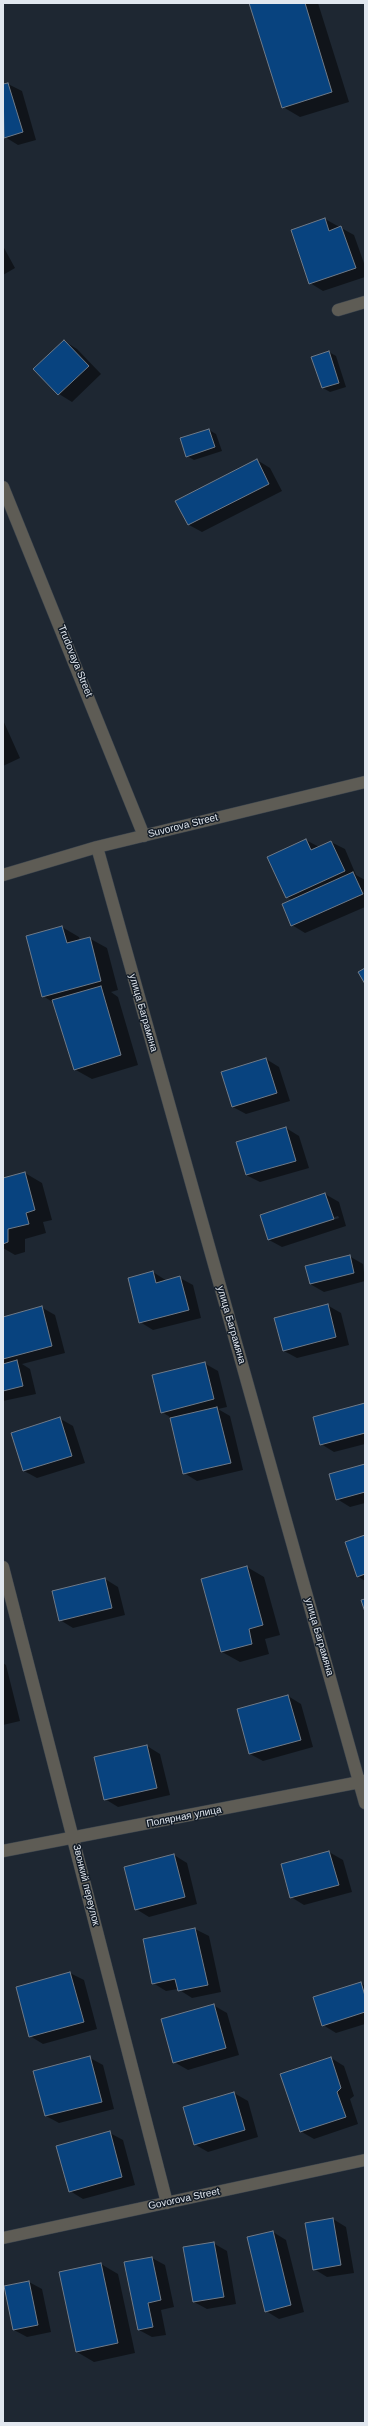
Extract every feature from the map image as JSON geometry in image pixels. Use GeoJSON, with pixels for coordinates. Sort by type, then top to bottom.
{"type":"FeatureCollection","features":[{"type":"Feature","properties":{"kind":"street"},"geometry":{"type":"LineString","coordinates":[[338,310],[365,302]]}},
{"type":"Feature","properties":{"kind":"street","name":"Trudovaya Street"},"geometry":{"type":"LineString","coordinates":[[3,487],[144,836]]}},
{"type":"Feature","properties":{"kind":"street","name":"Suvorova Street"},"geometry":{"type":"LineString","coordinates":[[3,874],[97,847],[365,782]]}},
{"type":"Feature","properties":{"kind":"street","name":"улица Баграмяна"},"geometry":{"type":"LineString","coordinates":[[97,847],[362,1782],[365,1803]]}},
{"type":"Feature","properties":{"kind":"street","name":"Звонкий переулок"},"geometry":{"type":"LineString","coordinates":[[3,1567],[167,2203]]}},
{"type":"Feature","properties":{"kind":"street","name":"Полярная улица"},"geometry":{"type":"LineString","coordinates":[[3,1851],[362,1782]]}},
{"type":"Feature","properties":{"kind":"street","name":"Govorova Street"},"geometry":{"type":"LineString","coordinates":[[3,2238],[365,2160]]}},
{"type":"Feature","properties":{"kind":"building"},"geometry":{"type":"Polygon","coordinates":[[[249,3],[305,3],[332,92],[282,108],[249,3]]]}},
{"type":"Feature","properties":{"kind":"building"},"geometry":{"type":"Polygon","coordinates":[[[8,83],[23,132],[4,138],[3,84],[8,83]]]}},
{"type":"Feature","properties":{"kind":"building"},"geometry":{"type":"Polygon","coordinates":[[[325,218],[329,231],[341,226],[356,268],[309,284],[291,230],[325,218]]]}},
{"type":"Feature","properties":{"kind":"building"},"geometry":{"type":"Polygon","coordinates":[[[64,340],[89,366],[58,395],[33,369],[64,340]]]}},
{"type":"Feature","properties":{"kind":"building"},"geometry":{"type":"Polygon","coordinates":[[[329,351],[339,383],[322,388],[311,357],[329,351]]]}},
{"type":"Feature","properties":{"kind":"building"},"geometry":{"type":"Polygon","coordinates":[[[209,429],[215,447],[186,457],[180,438],[209,429]]]}},
{"type":"Feature","properties":{"kind":"building"},"geometry":{"type":"Polygon","coordinates":[[[257,459],[269,484],[188,525],[175,501],[257,459]]]}},
{"type":"Feature","properties":{"kind":"building"},"geometry":{"type":"Polygon","coordinates":[[[306,839],[311,850],[331,841],[345,871],[286,898],[267,857],[306,839]]]}},
{"type":"Feature","properties":{"kind":"building"},"geometry":{"type":"Polygon","coordinates":[[[353,872],[363,894],[291,926],[282,904],[353,872]]]}},
{"type":"Feature","properties":{"kind":"building"},"geometry":{"type":"Polygon","coordinates":[[[62,926],[67,943],[90,937],[101,981],[42,997],[26,936],[62,926]]]}},
{"type":"Feature","properties":{"kind":"building"},"geometry":{"type":"Polygon","coordinates":[[[365,968],[365,984],[358,972],[365,968]]]}},
{"type":"Feature","properties":{"kind":"building"},"geometry":{"type":"Polygon","coordinates":[[[101,986],[121,1055],[74,1070],[52,1000],[101,986]]]}},
{"type":"Feature","properties":{"kind":"building"},"geometry":{"type":"Polygon","coordinates":[[[266,1058],[277,1093],[232,1107],[221,1072],[266,1058]]]}},
{"type":"Feature","properties":{"kind":"building"},"geometry":{"type":"Polygon","coordinates":[[[286,1127],[296,1161],[246,1175],[236,1142],[286,1127]]]}},
{"type":"Feature","properties":{"kind":"building"},"geometry":{"type":"Polygon","coordinates":[[[25,1172],[35,1210],[26,1213],[29,1224],[8,1229],[8,1242],[3,1244],[3,1178],[25,1172]]]}},
{"type":"Feature","properties":{"kind":"building"},"geometry":{"type":"Polygon","coordinates":[[[325,1193],[334,1219],[268,1240],[260,1215],[325,1193]]]}},
{"type":"Feature","properties":{"kind":"building"},"geometry":{"type":"Polygon","coordinates":[[[350,1255],[354,1273],[310,1284],[305,1266],[350,1255]]]}},
{"type":"Feature","properties":{"kind":"building"},"geometry":{"type":"Polygon","coordinates":[[[153,1271],[156,1283],[180,1276],[189,1310],[139,1323],[128,1278],[153,1271]]]}},
{"type":"Feature","properties":{"kind":"building"},"geometry":{"type":"Polygon","coordinates":[[[328,1304],[336,1337],[283,1351],[274,1318],[328,1304]]]}},
{"type":"Feature","properties":{"kind":"building"},"geometry":{"type":"Polygon","coordinates":[[[42,1306],[52,1346],[3,1359],[3,1317],[42,1306]]]}},
{"type":"Feature","properties":{"kind":"building"},"geometry":{"type":"Polygon","coordinates":[[[17,1360],[23,1386],[3,1391],[3,1364],[17,1360]]]}},
{"type":"Feature","properties":{"kind":"building"},"geometry":{"type":"Polygon","coordinates":[[[205,1362],[214,1399],[161,1413],[152,1375],[205,1362]]]}},
{"type":"Feature","properties":{"kind":"building"},"geometry":{"type":"Polygon","coordinates":[[[365,1403],[365,1433],[320,1445],[313,1417],[365,1403]]]}},
{"type":"Feature","properties":{"kind":"building"},"geometry":{"type":"Polygon","coordinates":[[[217,1407],[231,1463],[183,1474],[170,1418],[217,1407]]]}},
{"type":"Feature","properties":{"kind":"building"},"geometry":{"type":"Polygon","coordinates":[[[60,1417],[72,1456],[23,1471],[11,1433],[60,1417]]]}},
{"type":"Feature","properties":{"kind":"building"},"geometry":{"type":"Polygon","coordinates":[[[365,1464],[365,1492],[336,1500],[329,1474],[365,1464]]]}},
{"type":"Feature","properties":{"kind":"building"},"geometry":{"type":"Polygon","coordinates":[[[365,1535],[365,1574],[357,1577],[345,1542],[365,1535]]]}},
{"type":"Feature","properties":{"kind":"building"},"geometry":{"type":"Polygon","coordinates":[[[247,1566],[263,1625],[249,1629],[252,1644],[221,1652],[201,1579],[247,1566]]]}},
{"type":"Feature","properties":{"kind":"building"},"geometry":{"type":"Polygon","coordinates":[[[105,1578],[112,1608],[59,1621],[52,1591],[105,1578]]]}},
{"type":"Feature","properties":{"kind":"building"},"geometry":{"type":"Polygon","coordinates":[[[365,1599],[365,1612],[361,1600],[365,1599]]]}},
{"type":"Feature","properties":{"kind":"building"},"geometry":{"type":"Polygon","coordinates":[[[288,1695],[301,1740],[249,1754],[237,1709],[288,1695]]]}},
{"type":"Feature","properties":{"kind":"building"},"geometry":{"type":"Polygon","coordinates":[[[147,1745],[157,1788],[104,1800],[94,1757],[147,1745]]]}},
{"type":"Feature","properties":{"kind":"building"},"geometry":{"type":"Polygon","coordinates":[[[329,1851],[339,1885],[290,1898],[281,1864],[329,1851]]]}},
{"type":"Feature","properties":{"kind":"building"},"geometry":{"type":"Polygon","coordinates":[[[174,1854],[185,1897],[135,1910],[124,1867],[174,1854]]]}},
{"type":"Feature","properties":{"kind":"building"},"geometry":{"type":"Polygon","coordinates":[[[195,1928],[208,1985],[178,1991],[175,1979],[152,1984],[143,1939],[195,1928]]]}},
{"type":"Feature","properties":{"kind":"building"},"geometry":{"type":"Polygon","coordinates":[[[70,1972],[84,2022],[29,2037],[16,1987],[70,1972]]]}},
{"type":"Feature","properties":{"kind":"building"},"geometry":{"type":"Polygon","coordinates":[[[361,1982],[365,1996],[365,2012],[322,2026],[313,1997],[361,1982]]]}},
{"type":"Feature","properties":{"kind":"building"},"geometry":{"type":"Polygon","coordinates":[[[214,2004],[226,2048],[173,2063],[161,2019],[214,2004]]]}},
{"type":"Feature","properties":{"kind":"building"},"geometry":{"type":"Polygon","coordinates":[[[90,2056],[102,2102],[45,2116],[33,2071],[90,2056]]]}},
{"type":"Feature","properties":{"kind":"building"},"geometry":{"type":"Polygon","coordinates":[[[331,2057],[341,2088],[337,2092],[346,2117],[300,2132],[280,2074],[331,2057]]]}},
{"type":"Feature","properties":{"kind":"building"},"geometry":{"type":"Polygon","coordinates":[[[234,2092],[245,2130],[194,2145],[183,2107],[234,2092]]]}},
{"type":"Feature","properties":{"kind":"building"},"geometry":{"type":"Polygon","coordinates":[[[110,2131],[122,2177],[69,2192],[56,2146],[110,2131]]]}},
{"type":"Feature","properties":{"kind":"building"},"geometry":{"type":"Polygon","coordinates":[[[333,2218],[341,2265],[313,2270],[305,2223],[333,2218]]]}},
{"type":"Feature","properties":{"kind":"building"},"geometry":{"type":"Polygon","coordinates":[[[273,2231],[291,2305],[265,2312],[247,2237],[273,2231]]]}},
{"type":"Feature","properties":{"kind":"building"},"geometry":{"type":"Polygon","coordinates":[[[214,2242],[224,2297],[193,2302],[183,2247],[214,2242]]]}},
{"type":"Feature","properties":{"kind":"building"},"geometry":{"type":"Polygon","coordinates":[[[152,2257],[161,2300],[148,2303],[153,2327],[138,2330],[124,2262],[152,2257]]]}},
{"type":"Feature","properties":{"kind":"building"},"geometry":{"type":"Polygon","coordinates":[[[101,2263],[118,2343],[76,2352],[59,2272],[101,2263]]]}},
{"type":"Feature","properties":{"kind":"building"},"geometry":{"type":"Polygon","coordinates":[[[29,2281],[38,2325],[13,2330],[4,2286],[29,2281]]]}}]}
